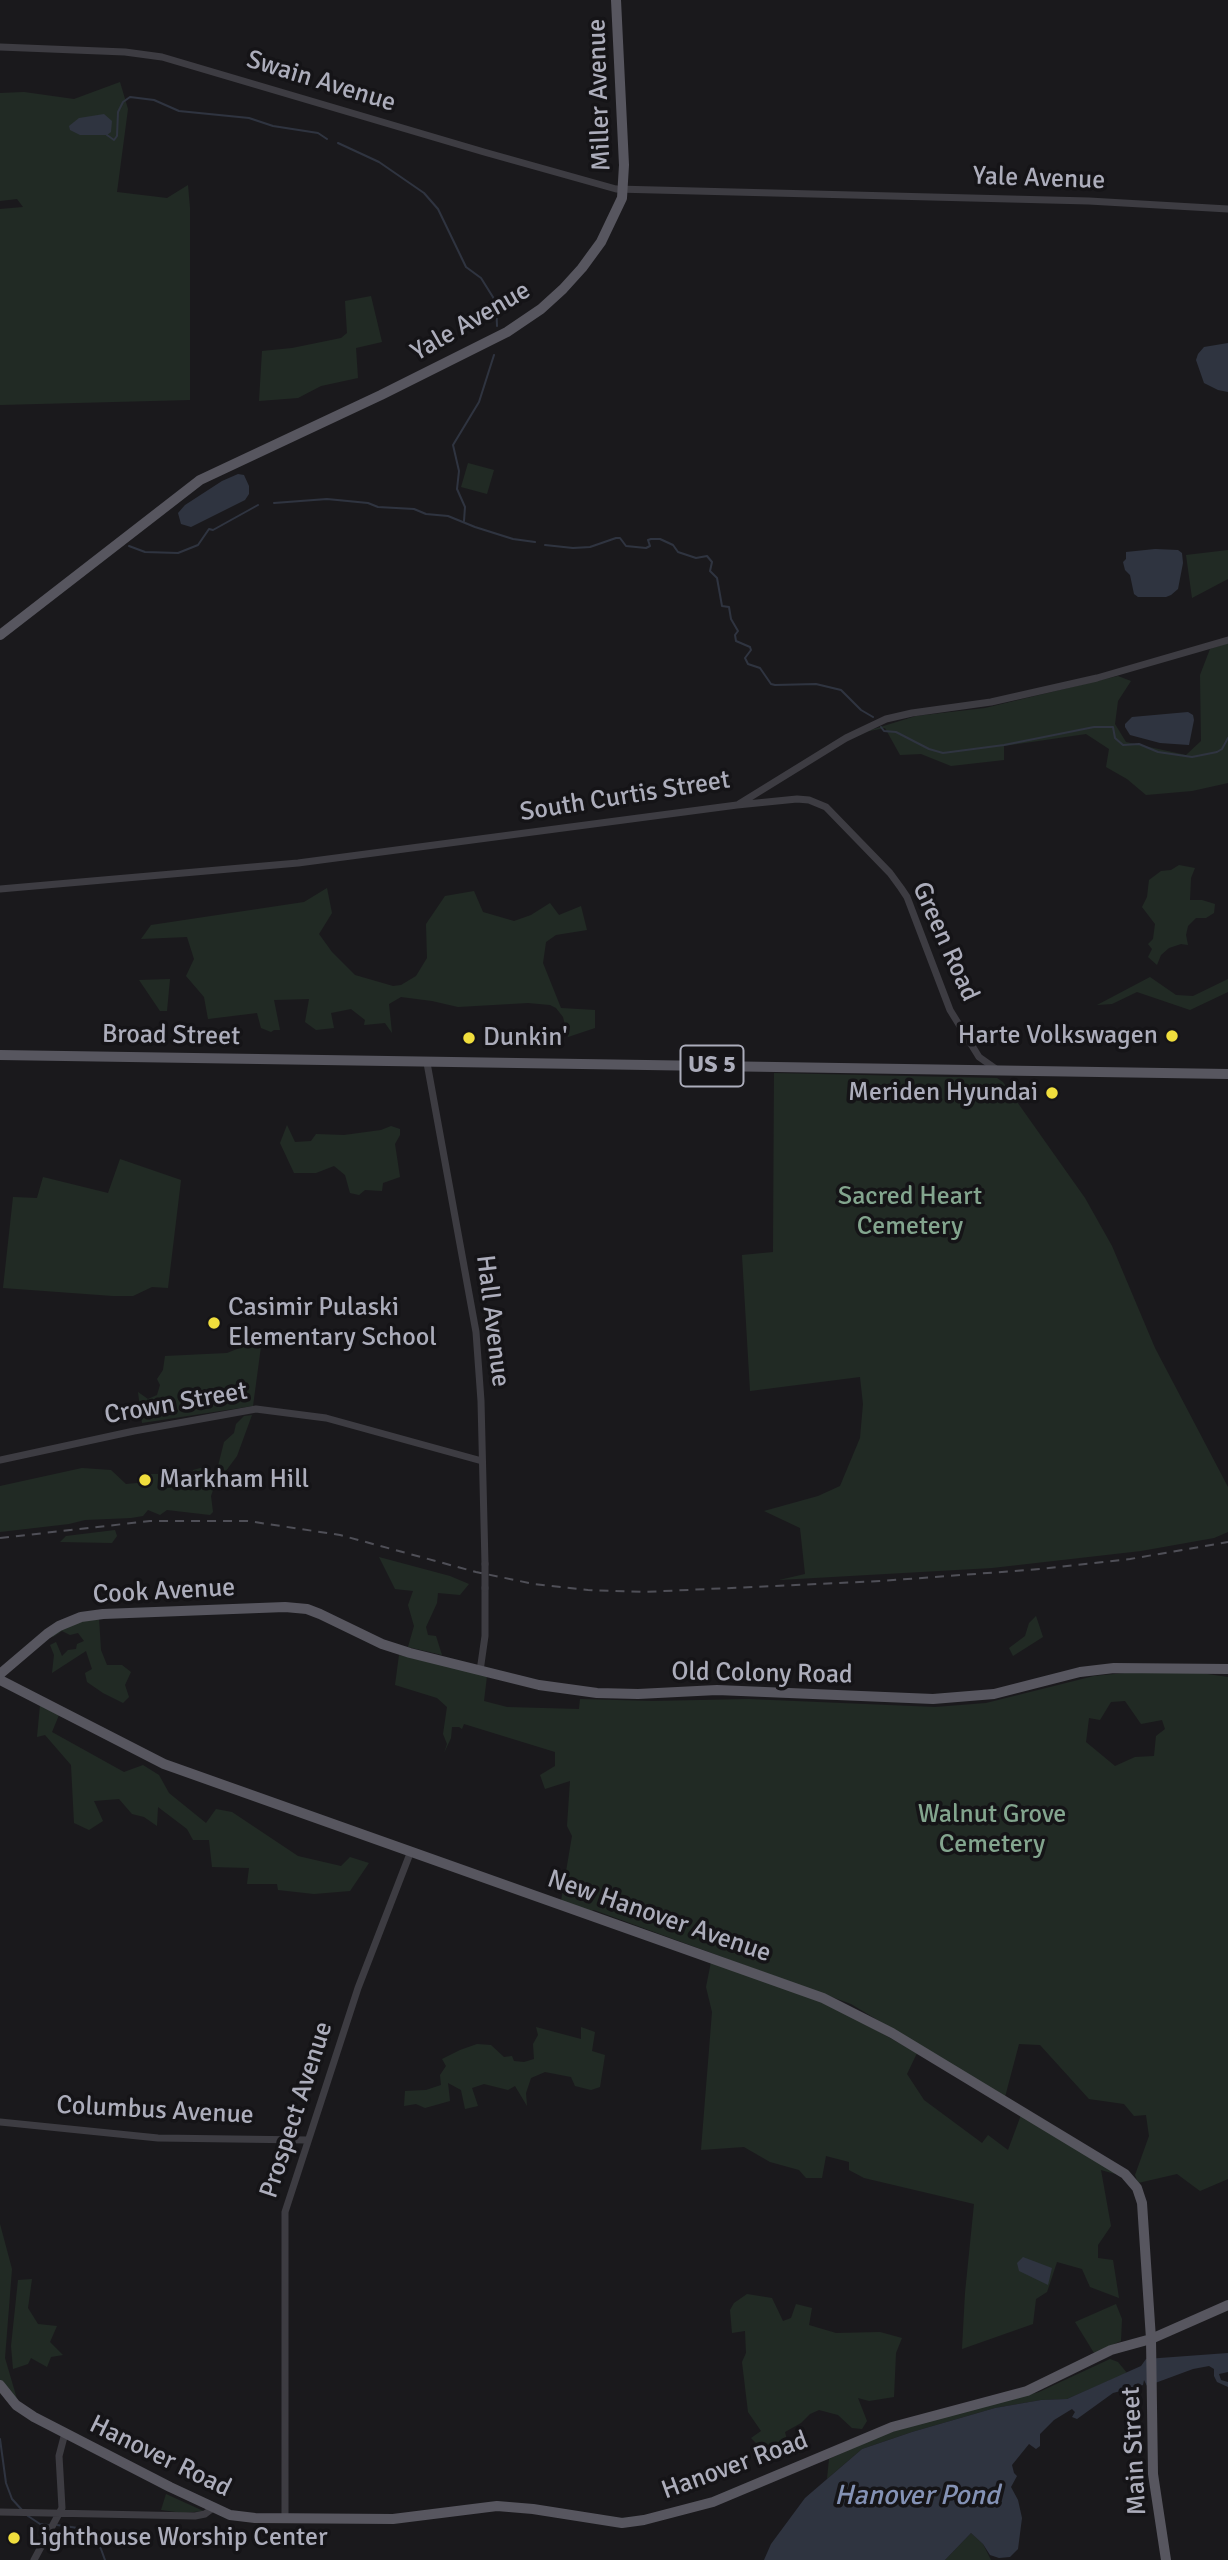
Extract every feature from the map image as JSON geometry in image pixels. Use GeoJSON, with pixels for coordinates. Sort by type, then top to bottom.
{"type":"FeatureCollection","features":[{"type":"Feature","properties":{"kind":"main road","name":"Miller Avenue"},"geometry":{"type":"LineString","coordinates":[[616,0],[624,189]]}},
{"type":"Feature","properties":{"kind":"main road","name":"Yale Avenue"},"geometry":{"type":"LineString","coordinates":[[0,635],[200,480],[382,395],[507,332],[530,317],[563,289],[592,255],[614,218],[624,189]]}},
{"type":"Feature","properties":{"kind":"main road","name":"Broad Street"},"geometry":{"type":"LineString","coordinates":[[0,1055],[428,1063]]}},
{"type":"Feature","properties":{"kind":"main road","name":"US 5"},"geometry":{"type":"LineString","coordinates":[[428,1063],[1228,1074]]}},
{"type":"Feature","properties":{"kind":"main road","name":"Cook Avenue"},"geometry":{"type":"LineString","coordinates":[[0,1674],[59,1626],[92,1615],[278,1607],[307,1609]]}},
{"type":"Feature","properties":{"kind":"main road","name":"Old Colony Road"},"geometry":{"type":"LineString","coordinates":[[307,1609],[396,1649],[555,1688],[597,1693],[739,1691],[933,1699],[994,1693],[1080,1672],[1114,1668],[1228,1670]]}},
{"type":"Feature","properties":{"kind":"main road","name":"New Hanover Avenue"},"geometry":{"type":"LineString","coordinates":[[0,1680],[154,1760],[800,1989],[846,2008],[1132,2180],[1142,2203],[1151,2339]]}},
{"type":"Feature","properties":{"kind":"main road","name":"Hanover Road"},"geometry":{"type":"LineString","coordinates":[[0,2385],[16,2405],[43,2422],[213,2508],[245,2518],[393,2519],[497,2506],[612,2522],[644,2520],[727,2497],[892,2427],[1027,2391],[1111,2350],[1151,2339],[1228,2305]]}},
{"type":"Feature","properties":{"kind":"main road","name":"Main Street"},"geometry":{"type":"LineString","coordinates":[[1151,2339],[1153,2474],[1166,2560]]}},
{"type":"Feature","properties":{"kind":"street","name":"Swain Avenue"},"geometry":{"type":"LineString","coordinates":[[0,47],[125,52],[162,57],[572,178],[624,189]]}},
{"type":"Feature","properties":{"kind":"street","name":"Yale Avenue"},"geometry":{"type":"LineString","coordinates":[[624,189],[1089,201],[1228,209]]}},
{"type":"Feature","properties":{"kind":"street","name":"South Curtis Street"},"geometry":{"type":"LineString","coordinates":[[0,888],[298,863],[737,805],[846,738],[876,723],[912,713],[991,702],[1097,678],[1228,640]]}},
{"type":"Feature","properties":{"kind":"street","name":"Green Road"},"geometry":{"type":"LineString","coordinates":[[737,805],[797,799],[809,800],[826,807],[890,873],[907,897],[950,1010],[979,1057],[997,1070]]}},
{"type":"Feature","properties":{"kind":"street","name":"Hall Avenue"},"geometry":{"type":"LineString","coordinates":[[428,1063],[476,1332],[485,1564],[485,1636],[480,1671]]}},
{"type":"Feature","properties":{"kind":"street","name":"Crown Street"},"geometry":{"type":"LineString","coordinates":[[0,1460],[134,1431],[256,1409],[326,1418],[482,1461]]}},
{"type":"Feature","properties":{"kind":"street","name":"Prospect Avenue"},"geometry":{"type":"LineString","coordinates":[[285,2519],[285,2213],[358,1988],[411,1852]]}},
{"type":"Feature","properties":{"kind":"street","name":"Columbus Avenue"},"geometry":{"type":"LineString","coordinates":[[0,2122],[158,2138],[308,2140]]}},
{"type":"Feature","properties":{"kind":"street"},"geometry":{"type":"LineString","coordinates":[[34,2560],[59,2516],[63,2501],[59,2456],[65,2433]]}},
{"type":"Feature","properties":{"kind":"street"},"geometry":{"type":"LineString","coordinates":[[0,2512],[49,2513],[59,2516],[195,2516],[205,2514],[213,2508]]}},
{"type":"Feature","properties":{"kind":"green space"},"geometry":{"type":"Polygon","coordinates":[[[120,82],[128,109],[117,192],[167,198],[188,185],[190,400],[0,405],[0,209],[23,207],[17,199],[0,201],[0,93],[24,92],[74,99],[120,82]]]}},
{"type":"Feature","properties":{"kind":"green space"},"geometry":{"type":"Polygon","coordinates":[[[371,296],[382,342],[356,348],[358,378],[321,386],[298,398],[259,401],[262,351],[341,338],[347,333],[345,301],[371,296]]]}},
{"type":"Feature","properties":{"kind":"green space"},"geometry":{"type":"Polygon","coordinates":[[[468,463],[494,470],[487,494],[461,487],[468,463]]]}},
{"type":"Feature","properties":{"kind":"green space"},"geometry":{"type":"Polygon","coordinates":[[[1228,550],[1228,579],[1192,598],[1186,555],[1228,550]]]}},
{"type":"Feature","properties":{"kind":"green space"},"geometry":{"type":"Polygon","coordinates":[[[1228,643],[1228,783],[1192,791],[1146,795],[1127,779],[1106,767],[1109,749],[1086,734],[1004,746],[1004,760],[951,766],[921,754],[900,755],[885,728],[864,732],[916,716],[985,708],[1118,676],[1131,681],[1118,701],[1115,724],[1126,742],[1186,755],[1201,741],[1200,675],[1210,649],[1228,643]]]}},
{"type":"Feature","properties":{"kind":"green space"},"geometry":{"type":"Polygon","coordinates":[[[1179,865],[1195,868],[1191,878],[1190,900],[1215,904],[1214,913],[1206,918],[1196,918],[1188,926],[1188,945],[1169,948],[1161,955],[1157,965],[1148,957],[1152,949],[1148,944],[1153,939],[1155,924],[1142,907],[1147,897],[1149,880],[1161,871],[1171,870],[1179,865]]]}},
{"type":"Feature","properties":{"kind":"green space"},"geometry":{"type":"Polygon","coordinates":[[[327,888],[332,913],[319,934],[332,952],[355,975],[393,986],[401,985],[416,976],[427,958],[426,924],[445,896],[474,891],[483,912],[514,921],[531,915],[550,903],[559,915],[581,906],[587,930],[556,935],[546,942],[543,963],[561,1008],[595,1010],[595,1028],[568,1037],[563,1017],[550,1005],[528,1003],[458,1007],[401,997],[389,1004],[392,1033],[385,1023],[364,1025],[365,1020],[351,1009],[331,1013],[334,1028],[316,1030],[305,1022],[309,999],[274,1000],[280,1030],[271,1032],[261,1028],[257,1013],[208,1019],[204,997],[186,976],[194,959],[187,937],[141,939],[151,925],[304,902],[327,888]]]}},
{"type":"Feature","properties":{"kind":"green space"},"geometry":{"type":"Polygon","coordinates":[[[1150,977],[1176,995],[1193,996],[1228,979],[1228,992],[1190,1010],[1137,992],[1112,1004],[1097,1005],[1150,977]]]}},
{"type":"Feature","properties":{"kind":"green space"},"geometry":{"type":"Polygon","coordinates":[[[170,979],[167,1011],[160,1011],[139,980],[170,979]]]}},
{"type":"Feature","properties":{"kind":"green space","name":"Sacred Heart Cemetery"},"geometry":{"type":"Polygon","coordinates":[[[774,1073],[997,1078],[1003,1082],[1085,1198],[1112,1246],[1155,1348],[1228,1487],[1228,1532],[1214,1538],[1141,1551],[992,1568],[779,1580],[805,1574],[800,1528],[764,1511],[818,1496],[840,1486],[860,1438],[863,1404],[860,1377],[750,1391],[742,1255],[773,1252],[774,1073]]]}},
{"type":"Feature","properties":{"kind":"green space"},"geometry":{"type":"Polygon","coordinates":[[[287,1125],[295,1142],[311,1141],[316,1134],[344,1135],[391,1126],[400,1129],[395,1144],[400,1177],[383,1183],[382,1191],[365,1190],[359,1195],[350,1193],[345,1175],[334,1166],[316,1173],[294,1173],[280,1143],[287,1125]]]}},
{"type":"Feature","properties":{"kind":"green space"},"geometry":{"type":"Polygon","coordinates":[[[120,1159],[181,1180],[168,1288],[152,1287],[133,1296],[113,1296],[3,1288],[13,1197],[37,1198],[43,1177],[108,1193],[120,1159]]]}},
{"type":"Feature","properties":{"kind":"green space"},"geometry":{"type":"Polygon","coordinates":[[[262,1339],[253,1406],[142,1423],[138,1392],[148,1399],[157,1395],[160,1385],[157,1379],[163,1370],[165,1356],[227,1353],[262,1339]]]}},
{"type":"Feature","properties":{"kind":"green space"},"geometry":{"type":"Polygon","coordinates":[[[252,1415],[237,1456],[214,1487],[211,1496],[213,1512],[210,1515],[167,1510],[160,1515],[148,1510],[143,1516],[131,1518],[85,1520],[0,1532],[0,1486],[82,1468],[111,1470],[126,1484],[148,1482],[148,1474],[158,1474],[159,1488],[172,1487],[194,1477],[193,1470],[204,1467],[203,1477],[217,1470],[224,1442],[234,1433],[236,1424],[244,1416],[252,1415]]]}},
{"type":"Feature","properties":{"kind":"green space"},"geometry":{"type":"Polygon","coordinates":[[[115,1530],[117,1536],[112,1543],[60,1542],[66,1536],[115,1530]]]}},
{"type":"Feature","properties":{"kind":"green space"},"geometry":{"type":"Polygon","coordinates":[[[379,1557],[450,1576],[469,1584],[460,1595],[438,1593],[437,1603],[426,1627],[428,1635],[436,1636],[442,1655],[408,1647],[414,1626],[408,1605],[413,1591],[395,1589],[379,1557]]]}},
{"type":"Feature","properties":{"kind":"green space"},"geometry":{"type":"Polygon","coordinates":[[[1036,1616],[1043,1637],[1013,1656],[1009,1648],[1025,1636],[1029,1623],[1036,1616]]]}},
{"type":"Feature","properties":{"kind":"green space"},"geometry":{"type":"Polygon","coordinates":[[[99,1618],[101,1650],[107,1665],[122,1665],[131,1672],[125,1685],[129,1697],[123,1703],[87,1682],[85,1673],[92,1669],[86,1651],[52,1673],[54,1655],[50,1645],[56,1642],[62,1656],[68,1650],[76,1649],[77,1644],[84,1641],[78,1633],[70,1635],[62,1631],[53,1637],[51,1634],[80,1621],[99,1618]]]}},
{"type":"Feature","properties":{"kind":"green space","name":"Walnut Grove Cemetery"},"geometry":{"type":"Polygon","coordinates":[[[399,1655],[487,1676],[484,1701],[507,1707],[579,1709],[580,1699],[748,1699],[935,1707],[986,1703],[1094,1676],[1135,1672],[1200,1673],[1228,1677],[1228,2179],[1200,2191],[1177,2174],[1138,2183],[1135,2175],[1149,2136],[1146,2115],[1134,2116],[1124,2104],[1089,2099],[1040,2045],[1019,2044],[1005,2097],[851,2004],[594,1910],[561,1901],[572,1836],[567,1826],[570,1781],[545,1789],[540,1775],[555,1766],[555,1752],[464,1724],[462,1729],[452,1727],[451,1738],[444,1753],[447,1744],[443,1734],[447,1707],[437,1698],[395,1685],[399,1655]],[[1125,1701],[1111,1702],[1100,1720],[1089,1718],[1086,1742],[1115,1766],[1135,1757],[1154,1756],[1156,1736],[1165,1729],[1162,1720],[1141,1724],[1125,1701]]]}},
{"type":"Feature","properties":{"kind":"green space"},"geometry":{"type":"Polygon","coordinates":[[[40,1705],[59,1715],[52,1732],[124,1772],[143,1765],[159,1775],[169,1793],[206,1823],[216,1809],[232,1812],[298,1856],[341,1866],[350,1857],[369,1863],[350,1891],[314,1894],[278,1890],[277,1884],[247,1884],[249,1868],[212,1867],[209,1840],[193,1840],[187,1829],[158,1807],[157,1826],[144,1817],[132,1814],[119,1799],[94,1801],[103,1821],[89,1830],[74,1823],[71,1765],[45,1735],[37,1737],[40,1705]]]}},
{"type":"Feature","properties":{"kind":"green space"},"geometry":{"type":"Polygon","coordinates":[[[711,1962],[824,2001],[917,2053],[907,2074],[924,2100],[982,2143],[988,2135],[1008,2150],[1021,2115],[1113,2169],[1115,2174],[1101,2170],[1111,2226],[1098,2245],[1098,2258],[1113,2260],[1119,2298],[1090,2287],[1082,2269],[1057,2262],[1047,2292],[1036,2299],[1033,2324],[962,2349],[974,2204],[864,2178],[849,2170],[849,2162],[826,2156],[822,2178],[806,2178],[799,2170],[770,2162],[744,2147],[701,2150],[712,2012],[706,1987],[711,1962]]]}},
{"type":"Feature","properties":{"kind":"green space"},"geometry":{"type":"Polygon","coordinates":[[[536,2027],[581,2039],[581,2027],[595,2032],[592,2051],[605,2055],[600,2087],[591,2090],[575,2086],[571,2077],[545,2072],[531,2078],[526,2093],[527,2106],[515,2086],[508,2090],[484,2084],[472,2088],[478,2106],[465,2109],[461,2090],[448,2083],[450,2101],[425,2108],[416,2104],[404,2106],[405,2091],[426,2090],[441,2085],[440,2075],[446,2066],[442,2059],[460,2050],[477,2044],[491,2045],[504,2057],[512,2056],[514,2061],[534,2059],[533,2044],[538,2035],[536,2027]]]}},
{"type":"Feature","properties":{"kind":"green space"},"geometry":{"type":"Polygon","coordinates":[[[0,2224],[12,2269],[5,2358],[17,2399],[3,2387],[0,2380],[0,2224]]]}},
{"type":"Feature","properties":{"kind":"green space"},"geometry":{"type":"Polygon","coordinates":[[[32,2279],[28,2308],[38,2324],[57,2326],[50,2342],[63,2355],[51,2357],[47,2367],[31,2358],[28,2364],[13,2369],[11,2346],[18,2280],[32,2279]]]}},
{"type":"Feature","properties":{"kind":"green space"},"geometry":{"type":"Polygon","coordinates":[[[747,2294],[772,2298],[783,2321],[791,2318],[796,2304],[812,2308],[809,2325],[836,2333],[880,2332],[902,2338],[896,2353],[894,2397],[869,2401],[858,2398],[867,2421],[862,2429],[852,2428],[838,2415],[819,2410],[785,2432],[787,2440],[760,2454],[752,2452],[751,2449],[756,2443],[751,2438],[761,2431],[748,2412],[742,2362],[746,2353],[745,2331],[732,2333],[730,2310],[734,2303],[747,2294]]]}},
{"type":"Feature","properties":{"kind":"green space"},"geometry":{"type":"Polygon","coordinates":[[[1116,2304],[1122,2319],[1121,2341],[1094,2353],[1075,2322],[1116,2304]]]}},
{"type":"Feature","properties":{"kind":"green space"},"geometry":{"type":"Polygon","coordinates":[[[1110,2359],[1118,2362],[1127,2373],[1067,2399],[1041,2400],[995,2408],[862,2449],[827,2479],[829,2459],[879,2436],[1039,2392],[1110,2359]]]}},
{"type":"Feature","properties":{"kind":"green space"},"geometry":{"type":"Polygon","coordinates":[[[166,2494],[203,2511],[183,2513],[161,2510],[166,2494]]]}},
{"type":"Feature","properties":{"kind":"green space"},"geometry":{"type":"Polygon","coordinates":[[[971,2533],[983,2544],[991,2560],[945,2560],[971,2533]]]}},
{"type":"Feature","properties":{"kind":"water"},"geometry":{"type":"Polygon","coordinates":[[[104,114],[112,121],[111,132],[107,135],[80,135],[70,130],[69,126],[79,118],[104,114]]]}},
{"type":"Feature","properties":{"kind":"water"},"geometry":{"type":"Polygon","coordinates":[[[1228,343],[1228,392],[1204,383],[1196,360],[1204,347],[1228,343]]]}},
{"type":"Feature","properties":{"kind":"water"},"geometry":{"type":"Polygon","coordinates":[[[238,474],[244,475],[249,486],[249,494],[245,500],[191,527],[181,524],[178,513],[185,505],[238,474]]]}},
{"type":"Feature","properties":{"kind":"water"},"geometry":{"type":"Polygon","coordinates":[[[1178,550],[1182,553],[1178,589],[1166,597],[1138,597],[1134,594],[1130,575],[1125,570],[1123,562],[1126,552],[1178,550]]]}},
{"type":"Feature","properties":{"kind":"water"},"geometry":{"type":"Polygon","coordinates":[[[1188,712],[1193,715],[1194,720],[1189,745],[1160,743],[1130,735],[1125,727],[1132,717],[1188,712]]]}},
{"type":"Feature","properties":{"kind":"water"},"geometry":{"type":"Polygon","coordinates":[[[1023,2257],[1052,2268],[1048,2285],[1019,2271],[1017,2263],[1023,2257]]]}},
{"type":"Feature","properties":{"kind":"water","name":"Hanover Pond"},"geometry":{"type":"Polygon","coordinates":[[[1228,2353],[1228,2372],[1219,2374],[1221,2380],[1228,2382],[1228,2387],[1217,2382],[1214,2369],[1209,2366],[1193,2369],[1147,2386],[1144,2380],[1143,2385],[1113,2393],[1077,2419],[1072,2417],[1075,2412],[1072,2409],[1054,2420],[1040,2434],[1040,2446],[1036,2449],[1029,2444],[1012,2465],[1017,2476],[1011,2487],[1018,2500],[1022,2518],[1018,2549],[1010,2557],[990,2555],[971,2533],[945,2560],[764,2560],[771,2544],[805,2498],[862,2449],[995,2408],[1041,2400],[1067,2399],[1141,2366],[1146,2359],[1228,2353]]]}},
{"type":"Feature","properties":{"kind":"waterway"},"geometry":{"type":"LineString","coordinates":[[107,135],[114,140],[117,136],[118,112],[123,102],[130,97],[154,100],[179,111],[249,118],[273,126],[318,133],[327,139]]}},
{"type":"Feature","properties":{"kind":"waterway"},"geometry":{"type":"LineString","coordinates":[[338,143],[379,162],[424,193],[438,209],[466,267],[481,278],[496,302],[497,326]]}},
{"type":"Feature","properties":{"kind":"waterway"},"geometry":{"type":"LineString","coordinates":[[464,521],[465,507],[457,489],[459,471],[453,445],[479,402],[494,355]]}},
{"type":"Feature","properties":{"kind":"waterway"},"geometry":{"type":"LineString","coordinates":[[274,503],[327,499],[368,503],[378,507],[414,509],[426,514],[448,516],[513,539],[535,542]]}},
{"type":"Feature","properties":{"kind":"waterway"},"geometry":{"type":"LineString","coordinates":[[129,546],[145,552],[178,553],[198,545],[209,529],[213,530],[258,505]]}},
{"type":"Feature","properties":{"kind":"waterway"},"geometry":{"type":"LineString","coordinates":[[545,545],[590,547],[620,538],[626,546],[646,548],[650,546],[648,540],[660,539],[673,545],[678,552],[696,558],[707,556],[712,562],[710,571],[717,578],[722,606],[729,607],[731,619],[738,631],[735,635],[736,641],[750,647],[751,650],[745,658],[748,664],[760,668],[771,684],[816,684],[841,690],[861,710],[873,717]]}},
{"type":"Feature","properties":{"kind":"waterway"},"geometry":{"type":"LineString","coordinates":[[881,727],[884,731],[896,732],[943,753],[1004,745],[1094,727],[1113,727],[1115,738],[1123,745],[1139,744],[1158,752],[1192,757],[1217,752],[1228,738]]}},
{"type":"Feature","properties":{"kind":"waterway"},"geometry":{"type":"LineString","coordinates":[[0,2439],[6,2483],[12,2499],[22,2510]]}},
{"type":"Feature","properties":{"kind":"waterway"},"geometry":{"type":"LineString","coordinates":[[28,2516],[40,2524],[48,2525]]}},
{"type":"Feature","properties":{"kind":"waterway"},"geometry":{"type":"LineString","coordinates":[[57,2525],[91,2533],[105,2560]]}},
{"type":"Feature","properties":{"kind":"railway"},"geometry":{"type":"LineString","coordinates":[[0,1538],[150,1521],[248,1521],[340,1535],[476,1572],[534,1584],[644,1592],[881,1581],[1041,1569],[1130,1559],[1228,1542]]}},
{"type":"Feature","properties":{"kind":"place","name":"Harte Volkswagen"},"geometry":{"type":"Point","coordinates":[1172,1036]}},
{"type":"Feature","properties":{"kind":"place","name":"Dunkin'"},"geometry":{"type":"Point","coordinates":[469,1038]}},
{"type":"Feature","properties":{"kind":"place","name":"Meriden Hyundai"},"geometry":{"type":"Point","coordinates":[1052,1093]}},
{"type":"Feature","properties":{"kind":"place","name":"Casimir Pulaski Elementary School"},"geometry":{"type":"Point","coordinates":[214,1323]}},
{"type":"Feature","properties":{"kind":"place","name":"Markham Hill"},"geometry":{"type":"Point","coordinates":[145,1480]}},
{"type":"Feature","properties":{"kind":"place","name":"Lighthouse Worship Center"},"geometry":{"type":"Point","coordinates":[14,2538]}}]}
